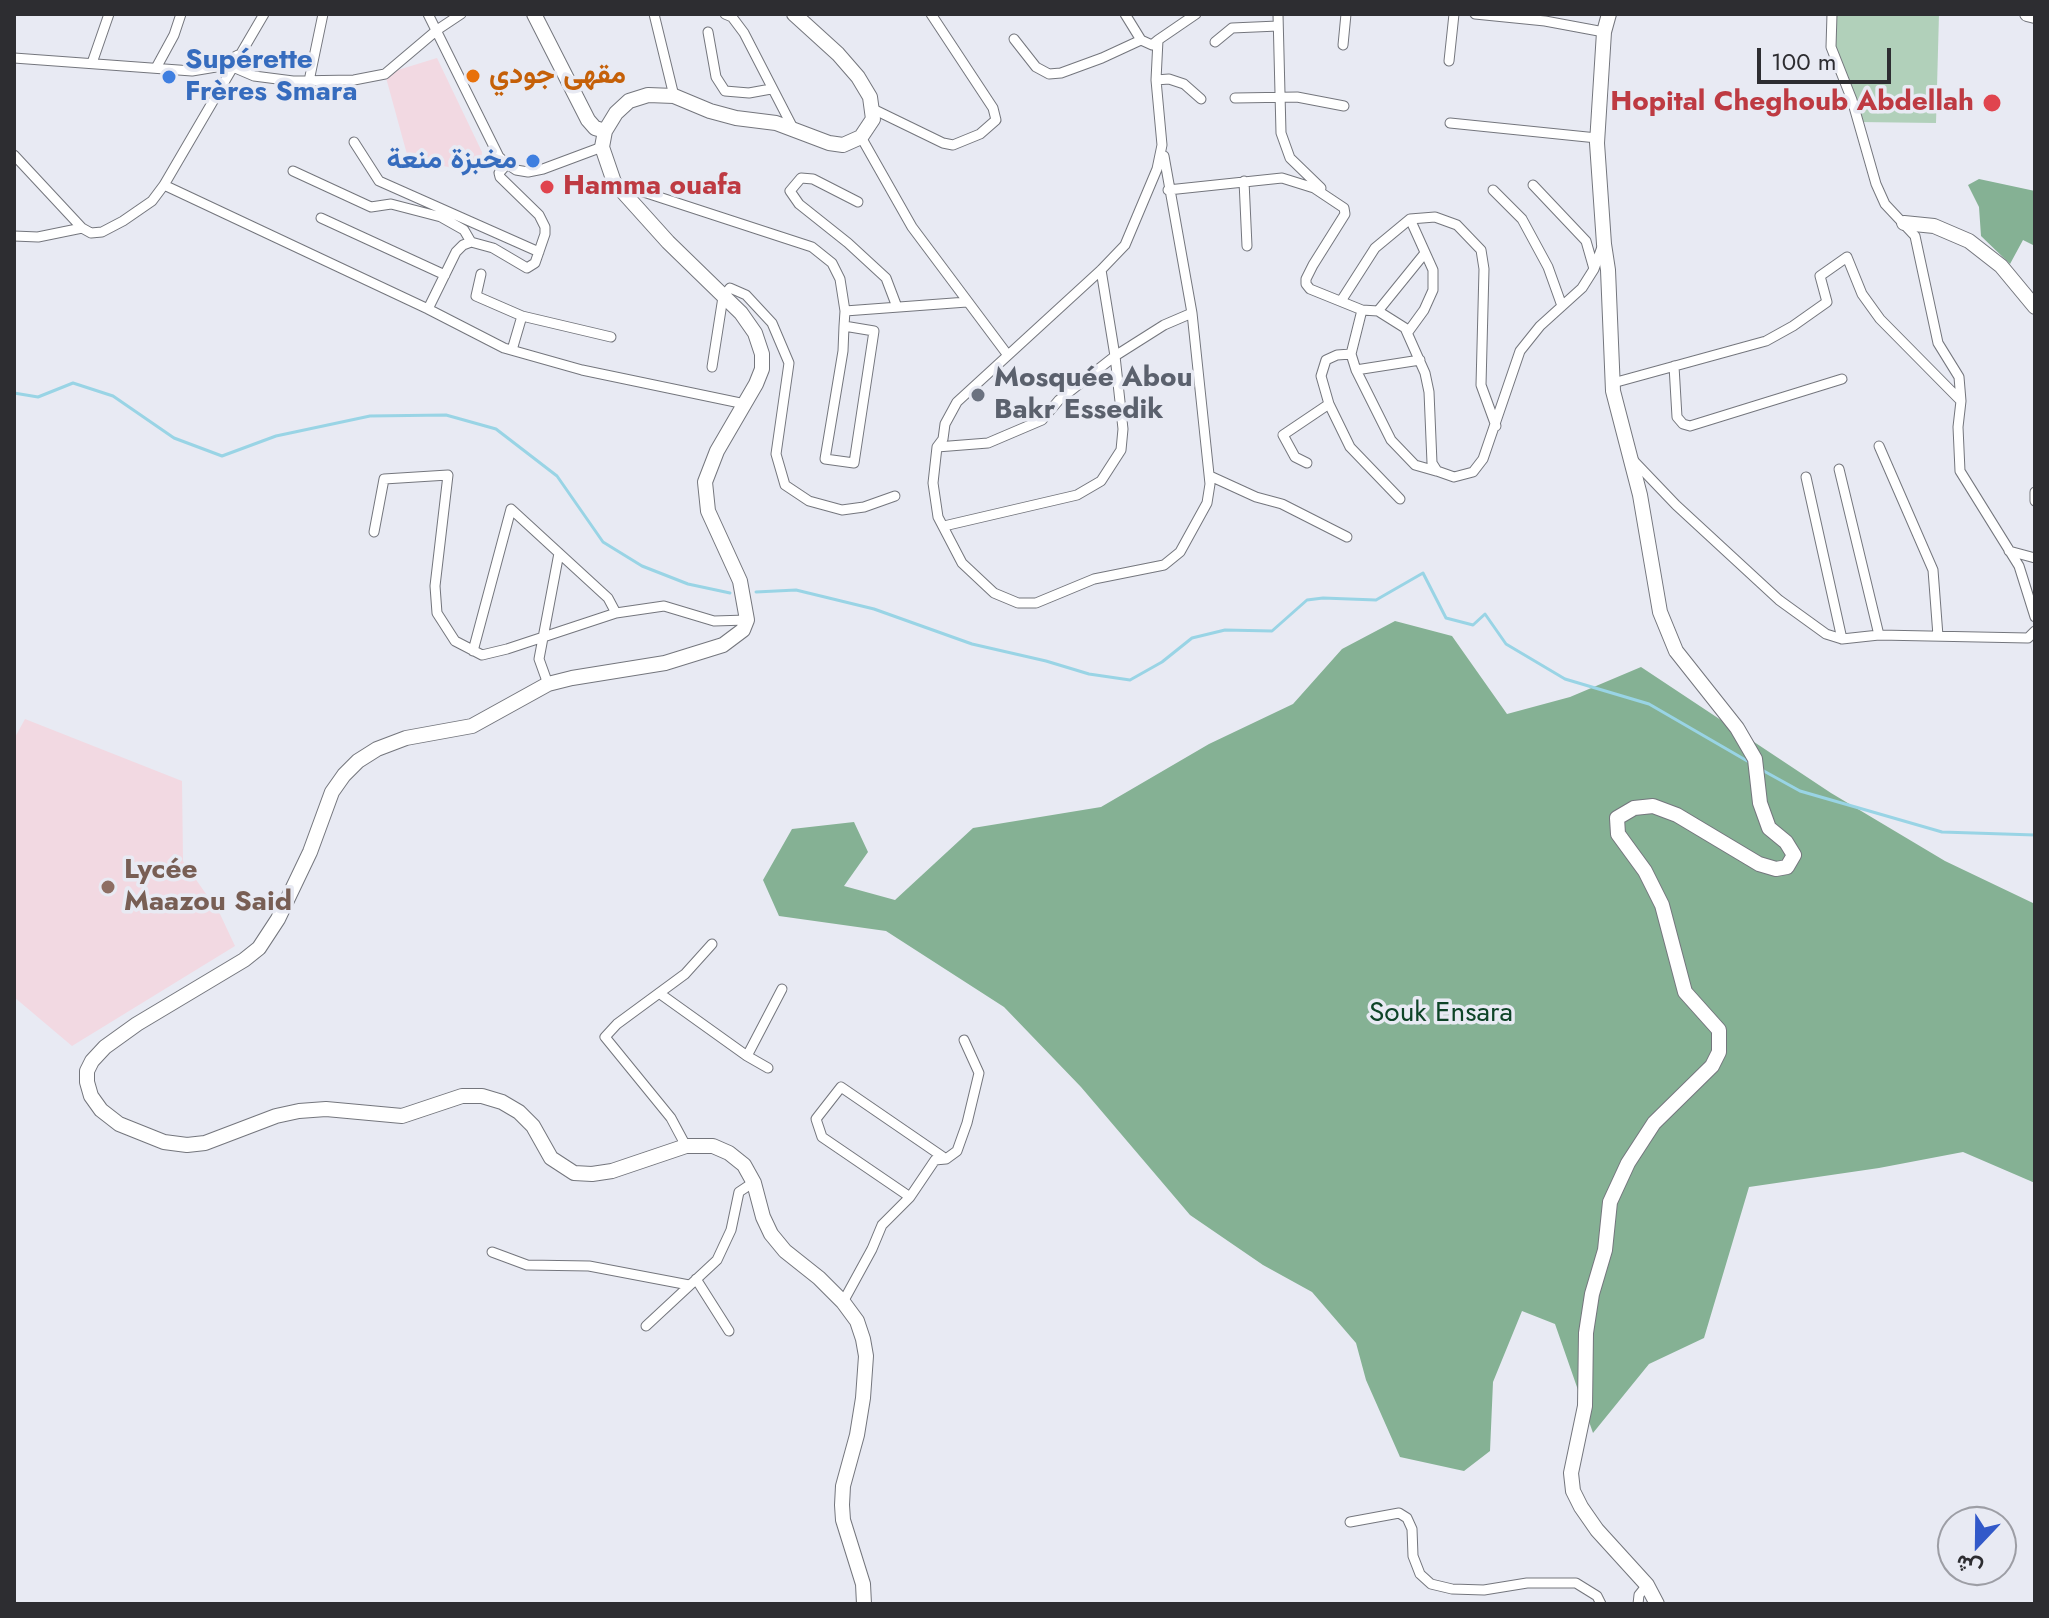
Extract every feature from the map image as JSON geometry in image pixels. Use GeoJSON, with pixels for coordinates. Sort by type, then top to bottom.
{"type":"FeatureCollection","features":[{"type":"Feature","properties":{"kind":"main road"},"geometry":{"type":"LineString","coordinates":[[534,14],[588,120],[595,128],[605,131]]}},
{"type":"Feature","properties":{"kind":"main road"},"geometry":{"type":"LineString","coordinates":[[794,14],[838,54],[870,97],[873,119],[861,137],[843,145],[829,143],[776,123],[736,118],[674,96],[648,95],[629,101],[616,113],[605,131],[602,147],[614,182],[668,242],[741,313],[755,333],[762,354],[762,369],[717,451],[705,482],[708,511],[736,569],[744,596],[747,620],[743,630],[735,638],[707,651],[665,663],[548,684],[472,726],[406,738],[377,749],[358,761],[332,792],[310,852],[278,919],[259,948],[105,1047],[92,1061],[87,1071],[87,1082],[91,1096],[101,1110],[119,1124],[164,1142],[187,1145],[205,1143],[276,1116],[299,1111],[326,1109],[402,1116],[462,1096],[482,1096],[502,1102],[519,1112],[533,1126],[551,1158],[574,1173],[612,1171],[686,1146],[713,1146],[729,1153],[744,1165],[754,1182],[771,1234],[785,1251],[843,1302],[857,1321],[866,1356],[863,1398],[843,1486],[842,1505],[843,1520],[863,1584],[864,1604]]}},
{"type":"Feature","properties":{"kind":"main road"},"geometry":{"type":"LineString","coordinates":[[1609,14],[1604,32],[1597,138],[1613,383],[1640,495],[1660,612],[1676,651],[1737,728],[1755,759],[1760,803],[1769,828],[1786,842],[1794,855],[1787,867],[1776,869],[1759,864],[1677,815],[1653,806],[1634,808],[1617,818],[1618,834],[1645,871],[1662,905],[1685,992],[1719,1030],[1719,1052],[1712,1066],[1654,1123],[1628,1163],[1610,1202],[1605,1250],[1592,1294],[1586,1333],[1585,1406],[1571,1473],[1573,1491],[1597,1530],[1647,1585],[1657,1604]]}},
{"type":"Feature","properties":{"kind":"main road"},"geometry":{"type":"LineString","coordinates":[[2027,14],[2035,16]]}},
{"type":"Feature","properties":{"kind":"main road"},"geometry":{"type":"LineString","coordinates":[[1904,223],[1934,226],[1969,241],[2001,266],[2035,307]]}},
{"type":"Feature","properties":{"kind":"street"},"geometry":{"type":"LineString","coordinates":[[92,63],[109,14]]}},
{"type":"Feature","properties":{"kind":"street"},"geometry":{"type":"LineString","coordinates":[[156,68],[174,35],[181,14]]}},
{"type":"Feature","properties":{"kind":"street"},"geometry":{"type":"LineString","coordinates":[[14,155],[82,228],[91,233],[113,227],[152,201],[164,185],[264,14]]}},
{"type":"Feature","properties":{"kind":"street"},"geometry":{"type":"LineString","coordinates":[[309,81],[323,14]]}},
{"type":"Feature","properties":{"kind":"street"},"geometry":{"type":"LineString","coordinates":[[428,14],[499,157],[507,164],[516,170],[528,172],[602,147]]}},
{"type":"Feature","properties":{"kind":"street"},"geometry":{"type":"LineString","coordinates":[[233,67],[254,76],[309,81],[354,80],[385,74],[461,14]]}},
{"type":"Feature","properties":{"kind":"street"},"geometry":{"type":"LineString","coordinates":[[654,14],[674,96]]}},
{"type":"Feature","properties":{"kind":"street"},"geometry":{"type":"LineString","coordinates":[[725,14],[732,17],[744,33],[794,130]]}},
{"type":"Feature","properties":{"kind":"street"},"geometry":{"type":"LineString","coordinates":[[873,109],[953,145],[980,134],[996,120],[993,108],[931,14]]}},
{"type":"Feature","properties":{"kind":"street"},"geometry":{"type":"LineString","coordinates":[[1125,14],[1141,40],[1152,45],[1196,14]]}},
{"type":"Feature","properties":{"kind":"street"},"geometry":{"type":"LineString","coordinates":[[1278,14],[1281,133],[1290,158],[1344,208],[1345,214],[1306,279],[1310,289],[1362,310],[1378,311],[1408,332],[1429,392],[1432,463],[1437,471]]}},
{"type":"Feature","properties":{"kind":"street"},"geometry":{"type":"LineString","coordinates":[[1343,45],[1346,14]]}},
{"type":"Feature","properties":{"kind":"street"},"geometry":{"type":"LineString","coordinates":[[1449,61],[1454,14]]}},
{"type":"Feature","properties":{"kind":"street"},"geometry":{"type":"LineString","coordinates":[[1475,14],[1545,18],[1604,32]]}},
{"type":"Feature","properties":{"kind":"street"},"geometry":{"type":"LineString","coordinates":[[1832,14],[1831,47],[1852,100],[1876,184],[1885,204],[1915,236],[1938,343],[1959,377],[1960,471],[2019,566],[2035,617]]}},
{"type":"Feature","properties":{"kind":"street"},"geometry":{"type":"LineString","coordinates":[[1215,42],[1232,28],[1278,26]]}},
{"type":"Feature","properties":{"kind":"street"},"geometry":{"type":"LineString","coordinates":[[708,32],[716,77],[725,91],[749,93],[771,89]]}},
{"type":"Feature","properties":{"kind":"street"},"geometry":{"type":"LineString","coordinates":[[1014,39],[1036,67],[1049,74],[1061,73],[1102,58],[1141,40]]}},
{"type":"Feature","properties":{"kind":"street"},"geometry":{"type":"LineString","coordinates":[[1158,40],[1156,80],[1162,145],[1192,313],[1210,476],[1207,503],[1173,559],[1151,568],[1083,582],[1036,603],[1018,603],[994,593],[962,563],[938,517],[933,483],[937,447],[943,439],[949,413],[957,402],[1118,254],[1131,234],[1157,169],[1162,145]]}},
{"type":"Feature","properties":{"kind":"street"},"geometry":{"type":"LineString","coordinates":[[14,58],[206,70],[241,53]]}},
{"type":"Feature","properties":{"kind":"street"},"geometry":{"type":"LineString","coordinates":[[1156,80],[1169,79],[1184,84],[1201,99]]}},
{"type":"Feature","properties":{"kind":"street"},"geometry":{"type":"LineString","coordinates":[[1235,98],[1297,97],[1344,106]]}},
{"type":"Feature","properties":{"kind":"street"},"geometry":{"type":"LineString","coordinates":[[1450,123],[1597,138]]}},
{"type":"Feature","properties":{"kind":"street"},"geometry":{"type":"LineString","coordinates":[[861,137],[912,227],[1007,354]]}},
{"type":"Feature","properties":{"kind":"street"},"geometry":{"type":"LineString","coordinates":[[354,142],[379,181],[539,252]]}},
{"type":"Feature","properties":{"kind":"street"},"geometry":{"type":"LineString","coordinates":[[293,171],[371,207],[391,204],[441,217],[464,230],[471,242],[493,248],[527,268],[535,263],[545,227],[539,215],[500,177],[499,173],[507,164]]}},
{"type":"Feature","properties":{"kind":"street"},"geometry":{"type":"LineString","coordinates":[[858,202],[813,179],[801,178],[790,191],[799,204],[886,278],[897,307]]}},
{"type":"Feature","properties":{"kind":"street"},"geometry":{"type":"LineString","coordinates":[[1168,190],[1282,178],[1314,188],[1332,198]]}},
{"type":"Feature","properties":{"kind":"street"},"geometry":{"type":"LineString","coordinates":[[1244,181],[1247,246]]}},
{"type":"Feature","properties":{"kind":"street"},"geometry":{"type":"LineString","coordinates":[[614,182],[823,253],[836,271],[845,311],[844,326],[843,351],[825,459],[854,463],[874,331],[844,326]]}},
{"type":"Feature","properties":{"kind":"street"},"geometry":{"type":"LineString","coordinates":[[164,185],[512,350],[582,370],[745,404]]}},
{"type":"Feature","properties":{"kind":"street"},"geometry":{"type":"LineString","coordinates":[[1533,185],[1586,241],[1594,269]]}},
{"type":"Feature","properties":{"kind":"street"},"geometry":{"type":"LineString","coordinates":[[1493,190],[1522,219],[1548,267],[1562,306]]}},
{"type":"Feature","properties":{"kind":"street"},"geometry":{"type":"LineString","coordinates":[[1341,301],[1375,248],[1410,219],[1435,217],[1457,225],[1481,250],[1484,269],[1481,385],[1496,426]]}},
{"type":"Feature","properties":{"kind":"street"},"geometry":{"type":"LineString","coordinates":[[321,218],[445,275]]}},
{"type":"Feature","properties":{"kind":"street"},"geometry":{"type":"LineString","coordinates":[[1408,332],[1424,310],[1433,290],[1433,270],[1410,219]]}},
{"type":"Feature","properties":{"kind":"street"},"geometry":{"type":"LineString","coordinates":[[14,236],[38,237],[82,228]]}},
{"type":"Feature","properties":{"kind":"street"},"geometry":{"type":"LineString","coordinates":[[428,309],[456,252],[471,242]]}},
{"type":"Feature","properties":{"kind":"street"},"geometry":{"type":"LineString","coordinates":[[1362,310],[1351,354],[1391,440],[1415,465],[1454,477],[1473,472],[1483,459],[1496,426],[1520,351],[1534,332],[1582,288],[1604,244]]}},
{"type":"Feature","properties":{"kind":"street"},"geometry":{"type":"LineString","coordinates":[[1378,311],[1425,253]]}},
{"type":"Feature","properties":{"kind":"street"},"geometry":{"type":"LineString","coordinates":[[1613,383],[1766,341],[1827,302],[1820,276],[1847,257],[1862,294],[1880,319],[1961,401]]}},
{"type":"Feature","properties":{"kind":"street"},"geometry":{"type":"LineString","coordinates":[[944,526],[1077,495],[1101,481],[1121,450],[1123,429],[1115,356],[1101,270]]}},
{"type":"Feature","properties":{"kind":"street"},"geometry":{"type":"LineString","coordinates":[[481,274],[476,296],[522,316],[611,337]]}},
{"type":"Feature","properties":{"kind":"street"},"geometry":{"type":"LineString","coordinates":[[712,367],[723,297],[730,288],[746,295],[772,323],[789,363],[776,454],[785,485],[809,501],[842,510],[864,507],[895,496]]}},
{"type":"Feature","properties":{"kind":"street"},"geometry":{"type":"LineString","coordinates":[[845,311],[967,302]]}},
{"type":"Feature","properties":{"kind":"street"},"geometry":{"type":"LineString","coordinates":[[937,447],[988,443],[1042,420],[1059,400],[1115,356],[1164,325],[1192,313]]}},
{"type":"Feature","properties":{"kind":"street"},"geometry":{"type":"LineString","coordinates":[[512,350],[522,316]]}},
{"type":"Feature","properties":{"kind":"street"},"geometry":{"type":"LineString","coordinates":[[1351,354],[1326,360],[1321,376],[1329,404],[1350,447],[1400,499]]}},
{"type":"Feature","properties":{"kind":"street"},"geometry":{"type":"LineString","coordinates":[[1356,370],[1420,360]]}},
{"type":"Feature","properties":{"kind":"street"},"geometry":{"type":"LineString","coordinates":[[1674,366],[1677,417],[1690,426],[1842,379]]}},
{"type":"Feature","properties":{"kind":"street"},"geometry":{"type":"LineString","coordinates":[[1307,463],[1295,457],[1283,435],[1329,404]]}},
{"type":"Feature","properties":{"kind":"street"},"geometry":{"type":"LineString","coordinates":[[1879,446],[1933,570],[1938,636]]}},
{"type":"Feature","properties":{"kind":"street"},"geometry":{"type":"LineString","coordinates":[[1630,457],[1676,505],[1779,600],[1826,634],[1842,639],[1879,635],[2028,638],[2035,631]]}},
{"type":"Feature","properties":{"kind":"street"},"geometry":{"type":"LineString","coordinates":[[1839,469],[1879,635]]}},
{"type":"Feature","properties":{"kind":"street"},"geometry":{"type":"LineString","coordinates":[[374,532],[384,479],[448,475],[435,586],[437,613],[455,641],[482,655],[616,613],[664,606],[714,621],[747,620]]}},
{"type":"Feature","properties":{"kind":"street"},"geometry":{"type":"LineString","coordinates":[[1210,476],[1256,497],[1282,504],[1347,537]]}},
{"type":"Feature","properties":{"kind":"street"},"geometry":{"type":"LineString","coordinates":[[1806,477],[1842,639]]}},
{"type":"Feature","properties":{"kind":"street"},"geometry":{"type":"LineString","coordinates":[[2035,492],[2035,501]]}},
{"type":"Feature","properties":{"kind":"street"},"geometry":{"type":"LineString","coordinates":[[473,651],[511,509],[608,598],[616,613]]}},
{"type":"Feature","properties":{"kind":"street"},"geometry":{"type":"LineString","coordinates":[[2009,551],[2035,558]]}},
{"type":"Feature","properties":{"kind":"street"},"geometry":{"type":"LineString","coordinates":[[548,684],[539,659],[559,553]]}},
{"type":"Feature","properties":{"kind":"street"},"geometry":{"type":"LineString","coordinates":[[686,1146],[671,1118],[605,1037],[617,1024],[685,974],[712,944]]}},
{"type":"Feature","properties":{"kind":"street"},"geometry":{"type":"LineString","coordinates":[[747,1056],[782,989]]}},
{"type":"Feature","properties":{"kind":"street"},"geometry":{"type":"LineString","coordinates":[[659,993],[768,1068]]}},
{"type":"Feature","properties":{"kind":"street"},"geometry":{"type":"LineString","coordinates":[[843,1302],[882,1225],[910,1197],[935,1160],[946,1159],[957,1151],[979,1073],[964,1040]]}},
{"type":"Feature","properties":{"kind":"street"},"geometry":{"type":"LineString","coordinates":[[910,1197],[822,1137],[816,1119],[841,1087],[946,1159]]}},
{"type":"Feature","properties":{"kind":"street"},"geometry":{"type":"LineString","coordinates":[[646,1326],[717,1260],[731,1230],[739,1192],[754,1182]]}},
{"type":"Feature","properties":{"kind":"street"},"geometry":{"type":"LineString","coordinates":[[492,1252],[527,1265],[589,1266],[692,1282],[729,1331]]}},
{"type":"Feature","properties":{"kind":"street"},"geometry":{"type":"LineString","coordinates":[[1350,1522],[1399,1513],[1407,1518],[1412,1529],[1413,1556],[1420,1574],[1431,1584],[1452,1589],[1484,1590],[1527,1583],[1576,1583],[1597,1596],[1601,1604]]}},
{"type":"Feature","properties":{"kind":"street"},"geometry":{"type":"LineString","coordinates":[[1638,1604],[1639,1595],[1647,1585]]}},
{"type":"Feature","properties":{"kind":"shaded area"},"geometry":{"type":"Polygon","coordinates":[[[437,58],[482,152],[480,170],[466,171],[408,158],[385,74],[437,58]]]}},
{"type":"Feature","properties":{"kind":"shaded area","name":"Lycée Maazou Said"},"geometry":{"type":"Polygon","coordinates":[[[25,719],[182,781],[183,861],[220,914],[235,946],[72,1046],[14,997],[14,739],[25,719]]]}},
{"type":"Feature","properties":{"kind":"green space"},"geometry":{"type":"Polygon","coordinates":[[[1833,14],[1939,14],[1936,123],[1859,122],[1833,45],[1833,14]]]}},
{"type":"Feature","properties":{"kind":"green space"},"geometry":{"type":"Polygon","coordinates":[[[1979,179],[2035,191],[2035,246],[2023,240],[2010,264],[1981,236],[1979,207],[1968,185],[1979,179]]]}},
{"type":"Feature","properties":{"kind":"green space","name":"Souk Ensara"},"geometry":{"type":"Polygon","coordinates":[[[1395,621],[1452,636],[1507,714],[1570,697],[1641,667],[1831,793],[1945,861],[2035,904],[2035,1183],[1963,1152],[1749,1187],[1704,1338],[1649,1364],[1593,1433],[1555,1324],[1522,1311],[1493,1382],[1490,1451],[1464,1471],[1400,1457],[1366,1380],[1356,1343],[1312,1292],[1263,1265],[1190,1215],[1081,1087],[1004,1007],[886,931],[779,916],[763,880],[792,829],[854,822],[868,852],[844,886],[895,900],[973,828],[1101,807],[1209,744],[1293,704],[1342,649],[1395,621]]]}},
{"type":"Feature","properties":{"kind":"waterway"},"geometry":{"type":"LineString","coordinates":[[14,393],[38,397],[73,383],[113,396],[174,438],[222,456],[276,436],[370,416],[446,415],[496,429],[557,476],[603,542],[642,566],[688,584],[730,593]]}},
{"type":"Feature","properties":{"kind":"waterway"},"geometry":{"type":"LineString","coordinates":[[756,592],[796,590],[874,609],[972,644],[1089,674],[1130,680],[1162,662],[1192,638],[1225,630],[1272,631],[1307,600],[1376,600],[1423,573],[1446,618],[1473,625],[1485,614],[1506,644],[1565,679],[1649,704],[1749,762]]}},
{"type":"Feature","properties":{"kind":"waterway"},"geometry":{"type":"LineString","coordinates":[[1762,770],[1800,791],[1942,832],[2035,835]]}},
{"type":"Feature","properties":{"kind":"place","name":"مقهى جودي"},"geometry":{"type":"Point","coordinates":[473,76]}},
{"type":"Feature","properties":{"kind":"place","name":"Supérette Frères Smara"},"geometry":{"type":"Point","coordinates":[169,77]}},
{"type":"Feature","properties":{"kind":"place","name":"Hopital Cheghoub Abdellah"},"geometry":{"type":"Point","coordinates":[1992,103]}},
{"type":"Feature","properties":{"kind":"place","name":"مخبزة منعة"},"geometry":{"type":"Point","coordinates":[533,161]}},
{"type":"Feature","properties":{"kind":"place","name":"Hamma ouafa"},"geometry":{"type":"Point","coordinates":[547,187]}},
{"type":"Feature","properties":{"kind":"place","name":"Mosquée Abou Bakr Essedik"},"geometry":{"type":"Point","coordinates":[978,395]}},
{"type":"Feature","properties":{"kind":"place","name":"Lycée Maazou Said"},"geometry":{"type":"Point","coordinates":[108,887]}}]}
